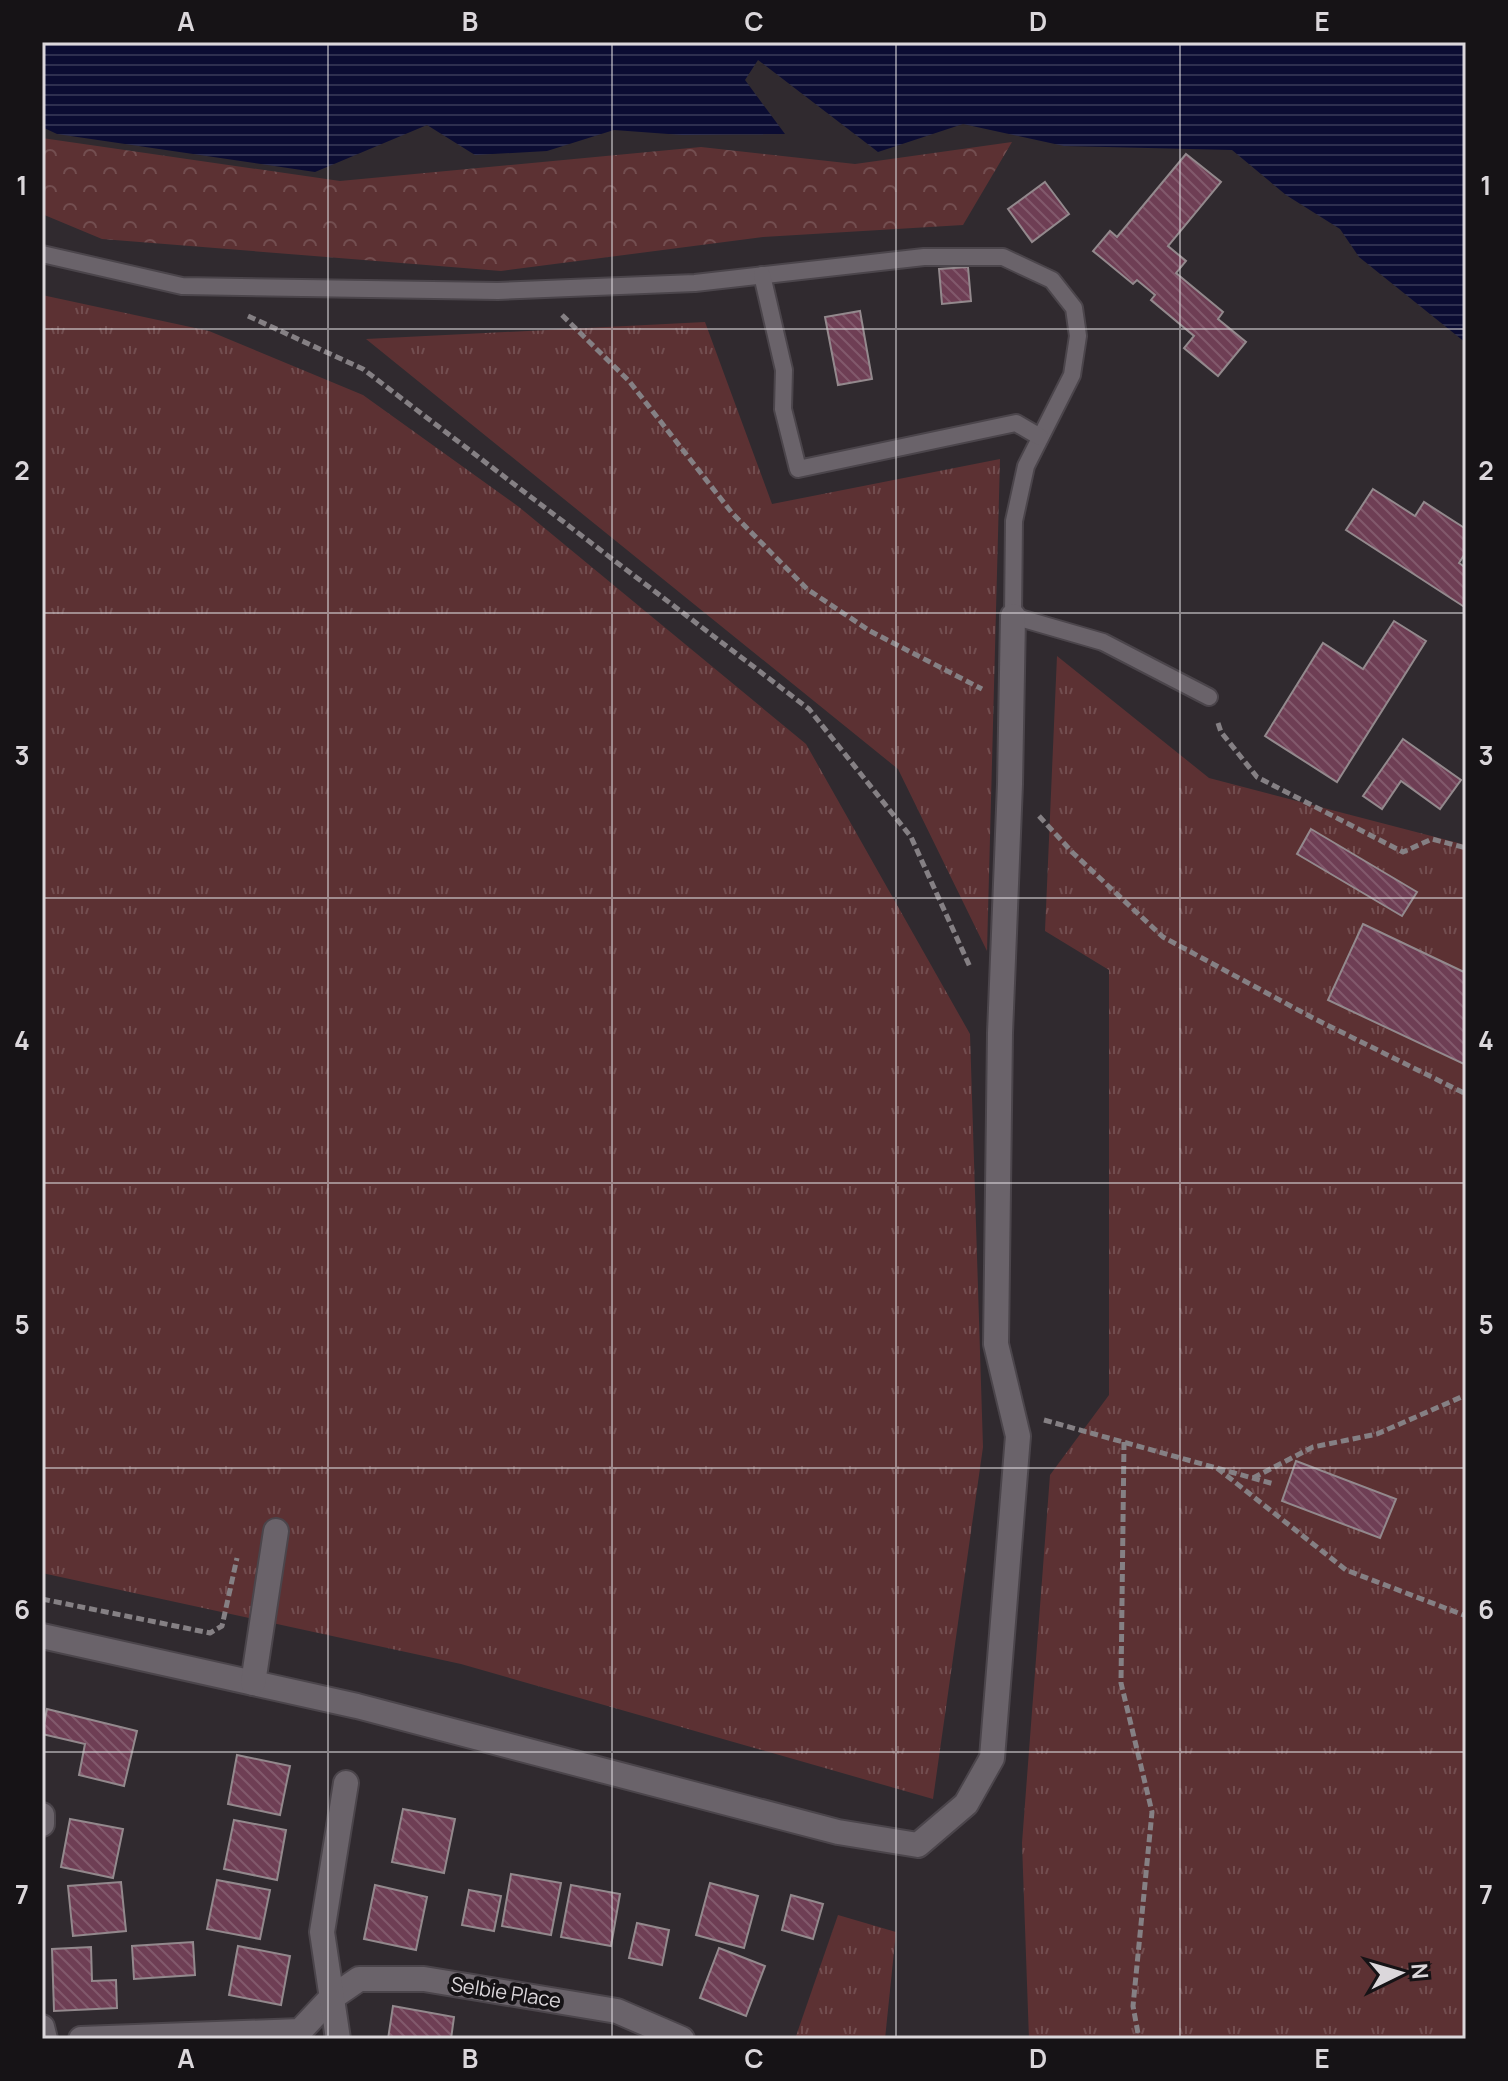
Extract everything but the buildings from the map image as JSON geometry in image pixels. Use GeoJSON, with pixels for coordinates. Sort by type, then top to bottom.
{"type":"FeatureCollection","features":[{"type":"Feature","properties":{"kind":"street"},"geometry":{"type":"LineString","coordinates":[[42,1636],[357,1706],[838,1832],[918,1845],[966,1804],[992,1758],[1018,1436],[996,1344],[1000,1033],[1013,616]]}},
{"type":"Feature","properties":{"kind":"street"},"geometry":{"type":"LineString","coordinates":[[253,1683],[276,1531]]}},
{"type":"Feature","properties":{"kind":"street"},"geometry":{"type":"LineString","coordinates":[[338,2039],[322,1932],[346,1783]]}},
{"type":"Feature","properties":{"kind":"street"},"geometry":{"type":"LineString","coordinates":[[42,1815],[42,1824]]}},
{"type":"Feature","properties":{"kind":"street","name":"Selbie Place"},"geometry":{"type":"LineString","coordinates":[[81,2039],[300,2031],[330,1999],[359,1979],[424,1979],[617,2011],[682,2039]]}},
{"type":"Feature","properties":{"kind":"street"},"geometry":{"type":"LineString","coordinates":[[42,2027],[45,2039]]}},
{"type":"Feature","properties":{"kind":"lane"},"geometry":{"type":"LineString","coordinates":[[42,254],[182,286],[535,289],[695,283],[924,257],[1003,257],[1052,280],[1074,308],[1078,336],[1072,375],[1026,466],[1014,521],[1013,616],[1103,642],[1209,697]]}},
{"type":"Feature","properties":{"kind":"lane"},"geometry":{"type":"LineString","coordinates":[[762,275],[784,370],[783,409],[798,469],[1016,423],[1040,437]]}},
{"type":"Feature","properties":{"kind":"path"},"geometry":{"type":"LineString","coordinates":[[535,289],[629,381],[732,513],[807,589],[870,631],[952,675],[985,691],[1011,695]]}},
{"type":"Feature","properties":{"kind":"path"},"geometry":{"type":"LineString","coordinates":[[237,311],[363,369],[809,709],[911,837],[974,977]]}},
{"type":"Feature","properties":{"kind":"path"},"geometry":{"type":"LineString","coordinates":[[1209,697],[1221,732],[1257,777],[1403,852],[1432,839],[1466,848]]}},
{"type":"Feature","properties":{"kind":"path"},"geometry":{"type":"LineString","coordinates":[[1010,784],[1073,853],[1163,937],[1313,1018],[1466,1094]]}},
{"type":"Feature","properties":{"kind":"path"},"geometry":{"type":"LineString","coordinates":[[1252,1478],[1313,1447],[1377,1434],[1466,1395]]}},
{"type":"Feature","properties":{"kind":"path"},"geometry":{"type":"LineString","coordinates":[[1012,1411],[1274,1484]]}},
{"type":"Feature","properties":{"kind":"path"},"geometry":{"type":"LineString","coordinates":[[1124,1442],[1121,1683],[1152,1812],[1133,2006],[1139,2039]]}},
{"type":"Feature","properties":{"kind":"path"},"geometry":{"type":"LineString","coordinates":[[1217,1468],[1346,1570],[1466,1616]]}},
{"type":"Feature","properties":{"kind":"path"},"geometry":{"type":"LineString","coordinates":[[42,1599],[210,1633],[222,1626],[239,1552]]}},
{"type":"Feature","properties":{"kind":"green space"},"geometry":{"type":"Polygon","coordinates":[[[42,138],[340,181],[701,147],[855,164],[1012,142],[963,225],[763,237],[501,271],[102,239],[42,214],[42,138]]]}},
{"type":"Feature","properties":{"kind":"green space"},"geometry":{"type":"Polygon","coordinates":[[[42,295],[209,331],[363,395],[519,507],[806,744],[970,1034],[983,1447],[933,1799],[461,1664],[42,1573],[42,295]]]}},
{"type":"Feature","properties":{"kind":"green space"},"geometry":{"type":"Polygon","coordinates":[[[705,322],[772,504],[1000,459],[987,951],[898,769],[366,339],[705,322]]]}},
{"type":"Feature","properties":{"kind":"green space"},"geometry":{"type":"Polygon","coordinates":[[[1057,656],[1209,778],[1466,845],[1466,2039],[1029,2039],[1022,1843],[1050,1475],[1109,1395],[1109,970],[1045,931],[1057,656]]]}},
{"type":"Feature","properties":{"kind":"green space"},"geometry":{"type":"Polygon","coordinates":[[[838,1915],[896,1932],[885,2039],[795,2039],[838,1915]]]}},
{"type":"Feature","properties":{"kind":"shaded area"},"geometry":{"type":"Polygon","coordinates":[[[42,42],[1466,42],[1466,343],[1359,257],[1340,229],[1286,195],[1232,150],[1064,146],[963,124],[878,152],[758,60],[745,80],[785,134],[682,135],[614,130],[547,151],[475,155],[427,125],[315,172],[57,134],[42,127],[42,42]]]}}]}
